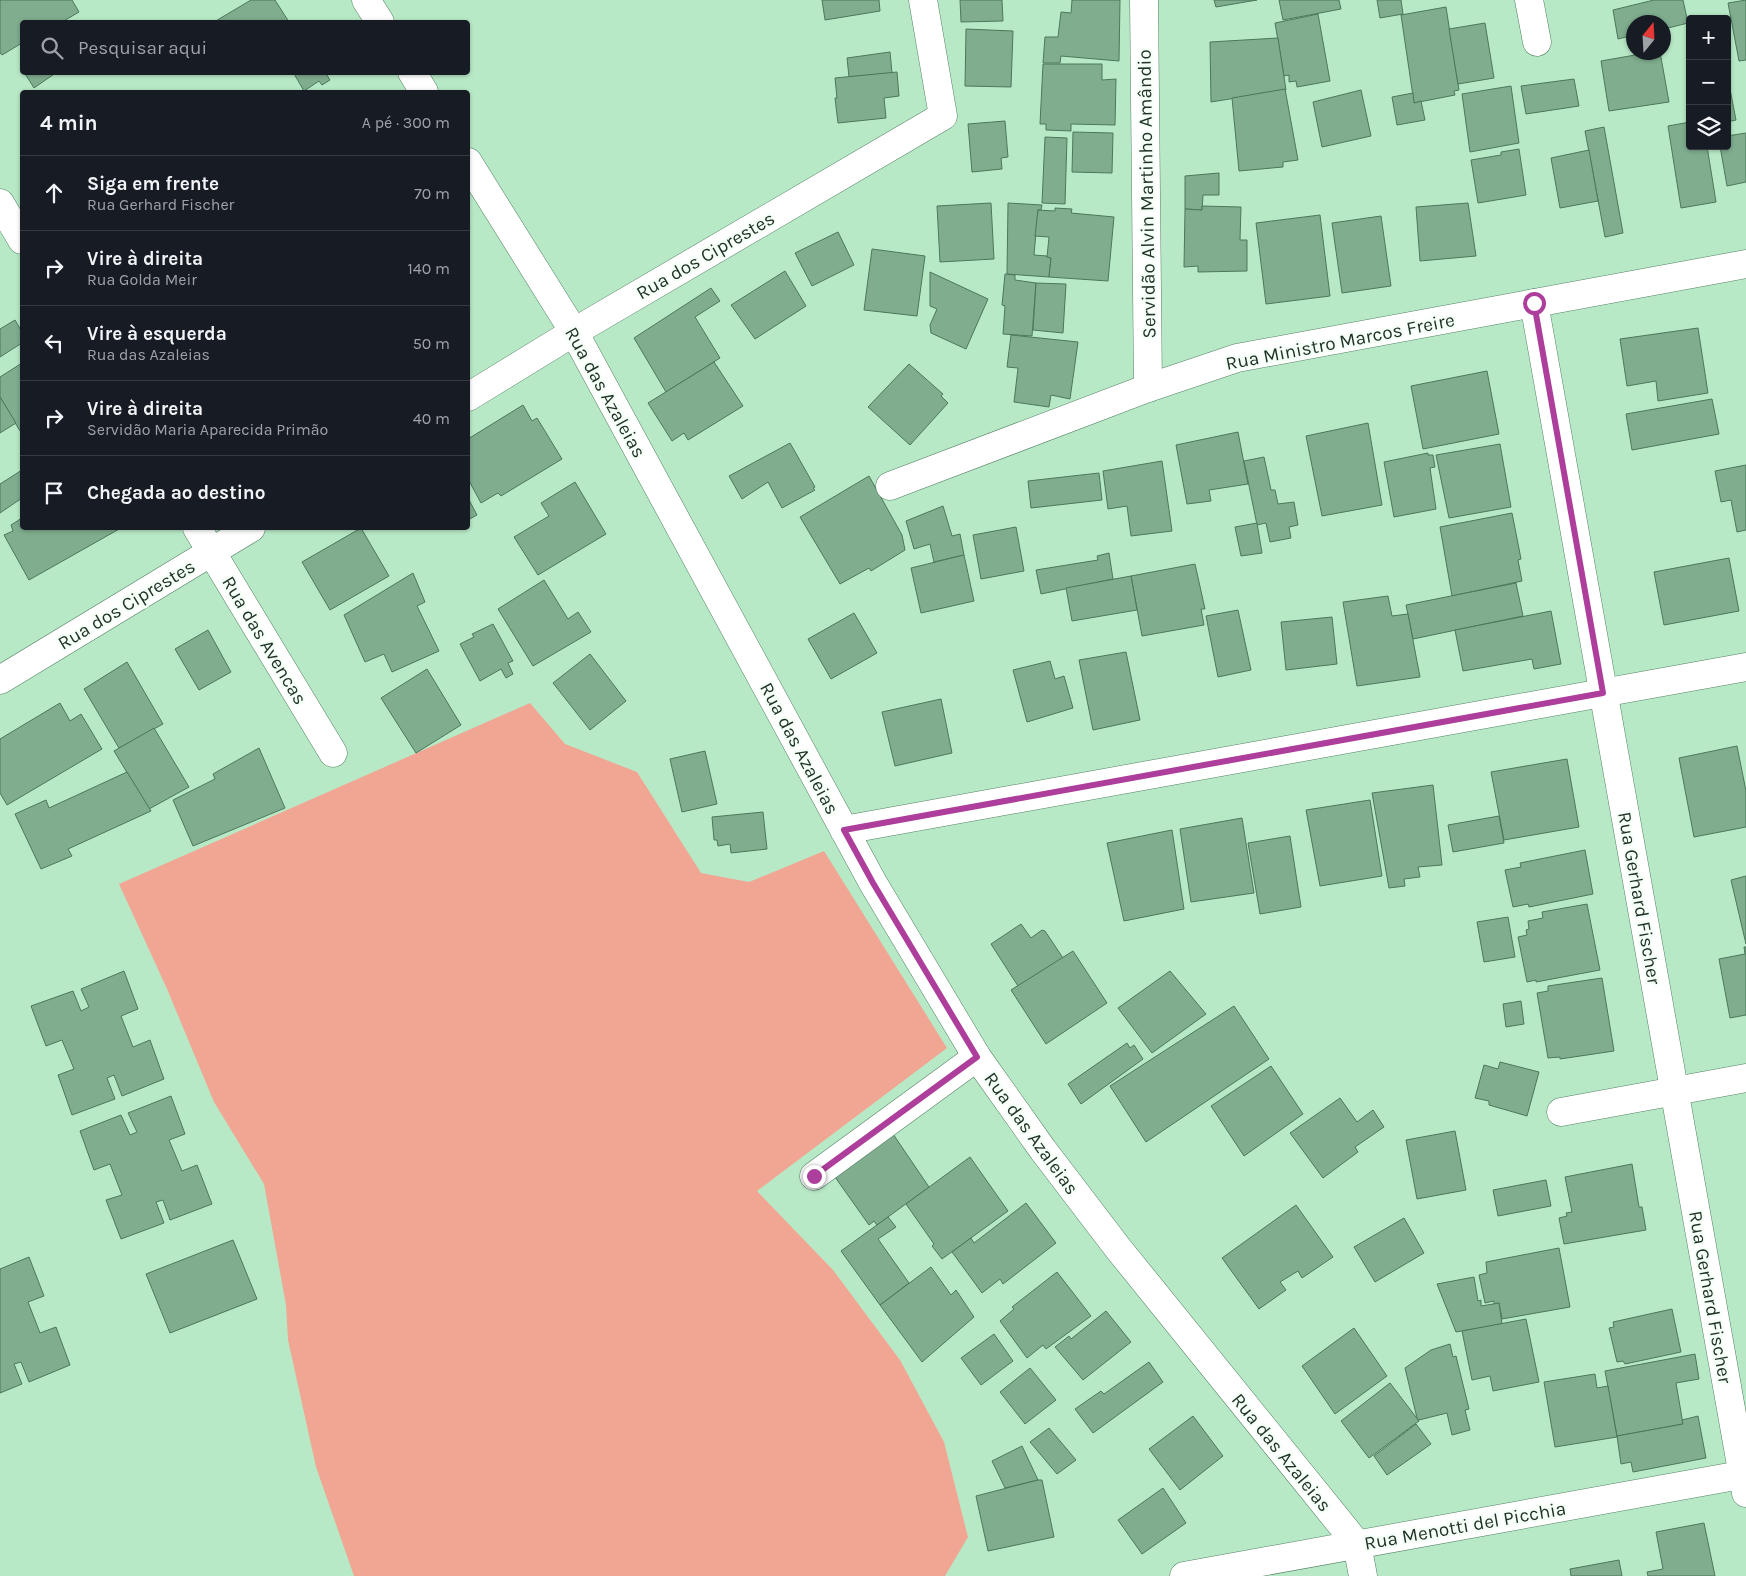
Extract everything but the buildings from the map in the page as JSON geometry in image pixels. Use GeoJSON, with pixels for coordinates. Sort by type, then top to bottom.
{"type":"FeatureCollection","features":[{"type":"Feature","properties":{"kind":"street"},"geometry":{"type":"LineString","coordinates":[[366,0],[379,20]]}},
{"type":"Feature","properties":{"kind":"street","name":"Rua dos Ciprestes"},"geometry":{"type":"LineString","coordinates":[[470,396],[574,332],[943,116],[923,0]]}},
{"type":"Feature","properties":{"kind":"street","name":"Servidão Alvin Martinho Amândio"},"geometry":{"type":"LineString","coordinates":[[1144,0],[1148,388]]}},
{"type":"Feature","properties":{"kind":"street"},"geometry":{"type":"LineString","coordinates":[[1529,0],[1537,42]]}},
{"type":"Feature","properties":{"kind":"street"},"geometry":{"type":"LineString","coordinates":[[414,75],[423,90]]}},
{"type":"Feature","properties":{"kind":"street","name":"Rua das Azaleias"},"geometry":{"type":"LineString","coordinates":[[470,165],[574,332],[873,883],[977,1057],[1043,1150],[1112,1240],[1357,1544]]}},
{"type":"Feature","properties":{"kind":"street"},"geometry":{"type":"LineString","coordinates":[[0,202],[20,237]]}},
{"type":"Feature","properties":{"kind":"street","name":"Rua Ministro Marcos Freire"},"geometry":{"type":"LineString","coordinates":[[890,486],[1148,388],[1237,358],[1746,264]]}},
{"type":"Feature","properties":{"kind":"street","name":"Rua Gerhard Fischer"},"geometry":{"type":"LineString","coordinates":[[1534,303],[1745,1481]]}},
{"type":"Feature","properties":{"kind":"street","name":"Rua das Avencas"},"geometry":{"type":"LineString","coordinates":[[198,530],[333,753]]}},
{"type":"Feature","properties":{"kind":"street","name":"Rua dos Ciprestes"},"geometry":{"type":"LineString","coordinates":[[0,680],[248,530]]}},
{"type":"Feature","properties":{"kind":"street"},"geometry":{"type":"LineString","coordinates":[[844,830],[1746,667]]}},
{"type":"Feature","properties":{"kind":"street"},"geometry":{"type":"LineString","coordinates":[[814,1176],[977,1057]]}},
{"type":"Feature","properties":{"kind":"street"},"geometry":{"type":"LineString","coordinates":[[1561,1112],[1746,1078]]}},
{"type":"Feature","properties":{"kind":"street","name":"Rua Menotti del Picchia"},"geometry":{"type":"LineString","coordinates":[[1184,1576],[1357,1544],[1745,1481]]}},
{"type":"Feature","properties":{"kind":"street"},"geometry":{"type":"LineString","coordinates":[[1357,1544],[1363,1576]]}},
{"type":"Feature","properties":{"kind":"shaded area"},"geometry":{"type":"Polygon","coordinates":[[[530,703],[565,744],[637,772],[701,873],[749,882],[824,851],[947,1048],[757,1191],[833,1270],[900,1360],[944,1442],[968,1537],[945,1576],[354,1576],[316,1467],[288,1340],[286,1305],[264,1184],[214,1102],[167,989],[119,884],[530,703]]]}},
{"type":"Feature","properties":{"kind":"route"},"geometry":{"type":"LineString","coordinates":[[814,1176],[977,1057],[873,883],[844,830],[1603,693],[1534,303]]}}]}
